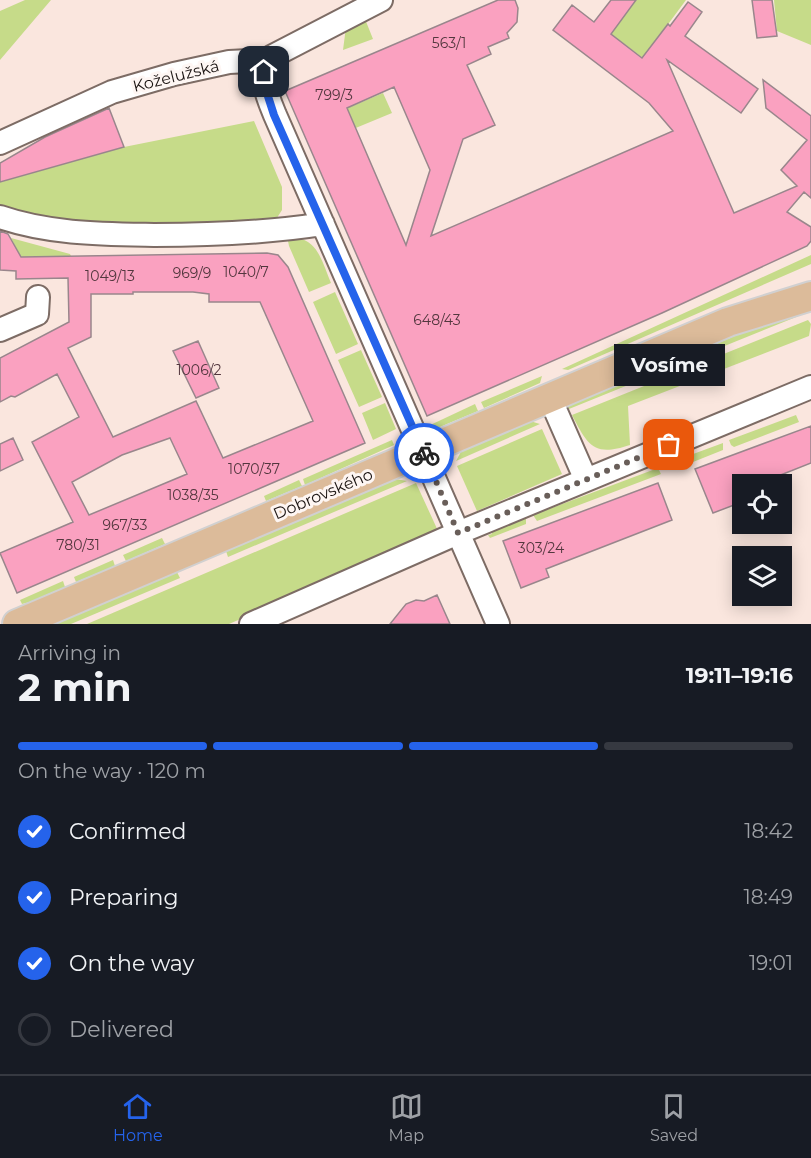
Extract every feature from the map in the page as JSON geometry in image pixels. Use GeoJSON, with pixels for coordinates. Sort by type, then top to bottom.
{"type":"FeatureCollection","features":[{"type":"Feature","properties":{"kind":"main road","name":"Dobrovského"},"geometry":{"type":"LineString","coordinates":[[729,322],[811,274]]}},
{"type":"Feature","properties":{"kind":"main road","name":"Dobrovského"},"geometry":{"type":"LineString","coordinates":[[17,624],[729,322],[811,296]]}},
{"type":"Feature","properties":{"kind":"street"},"geometry":{"type":"LineString","coordinates":[[381,0],[346,9],[277,53],[265,65],[265,87],[322,224],[498,624]]}},
{"type":"Feature","properties":{"kind":"street","name":"Koželužská"},"geometry":{"type":"LineString","coordinates":[[0,143],[87,102],[117,97],[174,74],[229,62],[265,65]]}},
{"type":"Feature","properties":{"kind":"street"},"geometry":{"type":"LineString","coordinates":[[0,217],[39,228],[108,234],[267,232],[322,224]]}},
{"type":"Feature","properties":{"kind":"street"},"geometry":{"type":"LineString","coordinates":[[0,330],[38,314],[38,297]]}},
{"type":"Feature","properties":{"kind":"street"},"geometry":{"type":"LineString","coordinates":[[251,624],[458,533],[811,387]]}},
{"type":"Feature","properties":{"kind":"street"},"geometry":{"type":"LineString","coordinates":[[550,398],[586,480]]}},
{"type":"Feature","properties":{"kind":"green space"},"geometry":{"type":"Polygon","coordinates":[[[25,0],[51,0],[0,60],[0,11],[25,0]]]}},
{"type":"Feature","properties":{"kind":"green space"},"geometry":{"type":"Polygon","coordinates":[[[636,0],[686,0],[643,58],[595,22],[636,0]]]}},
{"type":"Feature","properties":{"kind":"green space"},"geometry":{"type":"Polygon","coordinates":[[[774,0],[811,0],[811,45],[777,31],[774,0]]]}},
{"type":"Feature","properties":{"kind":"green space"},"geometry":{"type":"Polygon","coordinates":[[[365,19],[373,39],[343,50],[346,27],[365,19]]]}},
{"type":"Feature","properties":{"kind":"green space"},"geometry":{"type":"Polygon","coordinates":[[[383,93],[392,113],[346,132],[343,110],[383,93]]]}},
{"type":"Feature","properties":{"kind":"green space"},"geometry":{"type":"Polygon","coordinates":[[[254,121],[282,187],[282,210],[273,224],[83,225],[0,208],[0,182],[124,147],[254,121]]]}},
{"type":"Feature","properties":{"kind":"green space"},"geometry":{"type":"Polygon","coordinates":[[[11,238],[70,254],[71,256],[21,257],[11,238]]]}},
{"type":"Feature","properties":{"kind":"green space"},"geometry":{"type":"Polygon","coordinates":[[[297,238],[304,240],[315,249],[331,283],[309,292],[289,246],[288,241],[297,238]]]}},
{"type":"Feature","properties":{"kind":"green space"},"geometry":{"type":"Polygon","coordinates":[[[811,255],[811,264],[568,370],[562,369],[811,255]]]}},
{"type":"Feature","properties":{"kind":"green space"},"geometry":{"type":"Polygon","coordinates":[[[335,292],[358,344],[336,354],[313,302],[335,292]]]}},
{"type":"Feature","properties":{"kind":"green space"},"geometry":{"type":"Polygon","coordinates":[[[811,303],[811,311],[569,409],[567,404],[693,354],[811,303]]]}},
{"type":"Feature","properties":{"kind":"green space"},"geometry":{"type":"Polygon","coordinates":[[[808,320],[811,324],[809,336],[628,406],[630,445],[608,450],[594,446],[583,434],[572,415],[808,320]]]}},
{"type":"Feature","properties":{"kind":"green space"},"geometry":{"type":"Polygon","coordinates":[[[361,350],[382,397],[359,407],[338,360],[361,350]]]}},
{"type":"Feature","properties":{"kind":"green space"},"geometry":{"type":"Polygon","coordinates":[[[542,376],[540,383],[484,408],[481,402],[542,376]]]}},
{"type":"Feature","properties":{"kind":"green space"},"geometry":{"type":"Polygon","coordinates":[[[385,403],[396,429],[373,440],[362,413],[385,403]]]}},
{"type":"Feature","properties":{"kind":"green space"},"geometry":{"type":"Polygon","coordinates":[[[475,404],[478,411],[435,429],[426,427],[475,404]]]}},
{"type":"Feature","properties":{"kind":"green space"},"geometry":{"type":"Polygon","coordinates":[[[796,415],[799,422],[734,447],[731,445],[729,440],[796,415]]]}},
{"type":"Feature","properties":{"kind":"green space"},"geometry":{"type":"Polygon","coordinates":[[[530,421],[540,424],[456,461],[462,450],[530,421]]]}},
{"type":"Feature","properties":{"kind":"green space"},"geometry":{"type":"Polygon","coordinates":[[[542,429],[562,474],[477,511],[457,466],[542,429]]]}},
{"type":"Feature","properties":{"kind":"green space"},"geometry":{"type":"Polygon","coordinates":[[[392,440],[394,445],[305,485],[303,479],[392,440]]]}},
{"type":"Feature","properties":{"kind":"green space"},"geometry":{"type":"Polygon","coordinates":[[[723,443],[723,450],[688,464],[685,457],[723,443]]]}},
{"type":"Feature","properties":{"kind":"green space"},"geometry":{"type":"Polygon","coordinates":[[[658,468],[661,474],[537,521],[533,515],[658,468]]]}},
{"type":"Feature","properties":{"kind":"green space"},"geometry":{"type":"Polygon","coordinates":[[[395,479],[407,481],[228,557],[226,551],[395,479]]]}},
{"type":"Feature","properties":{"kind":"green space"},"geometry":{"type":"Polygon","coordinates":[[[299,480],[302,486],[266,501],[264,496],[299,480]]]}},
{"type":"Feature","properties":{"kind":"green space"},"geometry":{"type":"Polygon","coordinates":[[[416,483],[439,533],[229,624],[87,624],[416,483]]]}},
{"type":"Feature","properties":{"kind":"green space"},"geometry":{"type":"Polygon","coordinates":[[[526,518],[526,524],[490,538],[488,535],[492,534],[491,530],[526,518]]]}},
{"type":"Feature","properties":{"kind":"green space"},"geometry":{"type":"Polygon","coordinates":[[[162,538],[165,544],[126,561],[123,555],[162,538]]]}},
{"type":"Feature","properties":{"kind":"green space"},"geometry":{"type":"Polygon","coordinates":[[[113,560],[115,566],[76,582],[74,577],[113,560]]]}},
{"type":"Feature","properties":{"kind":"green space"},"geometry":{"type":"Polygon","coordinates":[[[177,572],[180,578],[71,624],[53,624],[177,572]]]}},
{"type":"Feature","properties":{"kind":"green space"},"geometry":{"type":"Polygon","coordinates":[[[63,581],[65,587],[30,602],[22,604],[20,600],[63,581]]]}},
{"type":"Feature","properties":{"kind":"building"},"geometry":{"type":"Polygon","coordinates":[[[498,0],[515,0],[518,8],[517,22],[507,33],[509,38],[488,47],[491,54],[467,65],[495,125],[463,139],[431,236],[673,131],[649,103],[553,30],[572,5],[594,22],[611,0],[636,0],[611,34],[642,58],[688,2],[702,12],[685,36],[758,89],[741,113],[667,60],[734,213],[797,186],[781,170],[807,140],[766,108],[763,80],[811,116],[811,198],[804,192],[787,212],[811,227],[811,241],[807,246],[662,313],[427,416],[285,91],[498,0]],[[394,87],[347,108],[406,245],[430,170],[394,87]]]}},
{"type":"Feature","properties":{"kind":"building"},"geometry":{"type":"Polygon","coordinates":[[[752,0],[772,0],[777,36],[757,38],[752,0]]]}},
{"type":"Feature","properties":{"kind":"building"},"geometry":{"type":"Polygon","coordinates":[[[109,108],[124,147],[0,182],[0,163],[45,137],[109,108]]]}},
{"type":"Feature","properties":{"kind":"building"},"geometry":{"type":"Polygon","coordinates":[[[0,231],[8,234],[21,257],[267,253],[278,255],[288,267],[365,443],[17,593],[0,553],[73,522],[32,442],[79,417],[57,374],[15,397],[11,396],[0,402],[0,358],[69,322],[68,278],[16,279],[16,271],[0,270],[0,231]],[[133,292],[133,294],[91,294],[91,337],[68,348],[113,437],[196,401],[223,458],[313,421],[260,302],[209,302],[209,294],[193,292],[133,292]],[[170,438],[122,455],[72,482],[89,515],[187,474],[170,438]]]}},
{"type":"Feature","properties":{"kind":"building"},"geometry":{"type":"Polygon","coordinates":[[[198,341],[219,388],[196,398],[173,351],[198,341]]]}},
{"type":"Feature","properties":{"kind":"building"},"geometry":{"type":"Polygon","coordinates":[[[811,426],[811,463],[783,474],[732,474],[732,506],[713,513],[695,469],[811,426]]]}},
{"type":"Feature","properties":{"kind":"building"},"geometry":{"type":"Polygon","coordinates":[[[13,438],[23,460],[0,471],[0,444],[13,438]]]}},
{"type":"Feature","properties":{"kind":"building"},"geometry":{"type":"Polygon","coordinates":[[[658,483],[672,520],[546,569],[549,577],[521,588],[503,541],[658,483]]]}},
{"type":"Feature","properties":{"kind":"building"},"geometry":{"type":"Polygon","coordinates":[[[437,595],[450,624],[390,624],[406,604],[416,600],[424,601],[437,595]]]}},
{"type":"Feature","properties":{"kind":"way so far"},"geometry":{"type":"LineString","coordinates":[[424,453],[458,533],[669,445]]}},
{"type":"Feature","properties":{"kind":"place","name":"Vosíme"},"geometry":{"type":"Point","coordinates":[669,445]}},
{"type":"Feature","properties":{"kind":"route"},"geometry":{"type":"LineString","coordinates":[[264,72],[265,87],[274,115],[424,453]]}}]}
